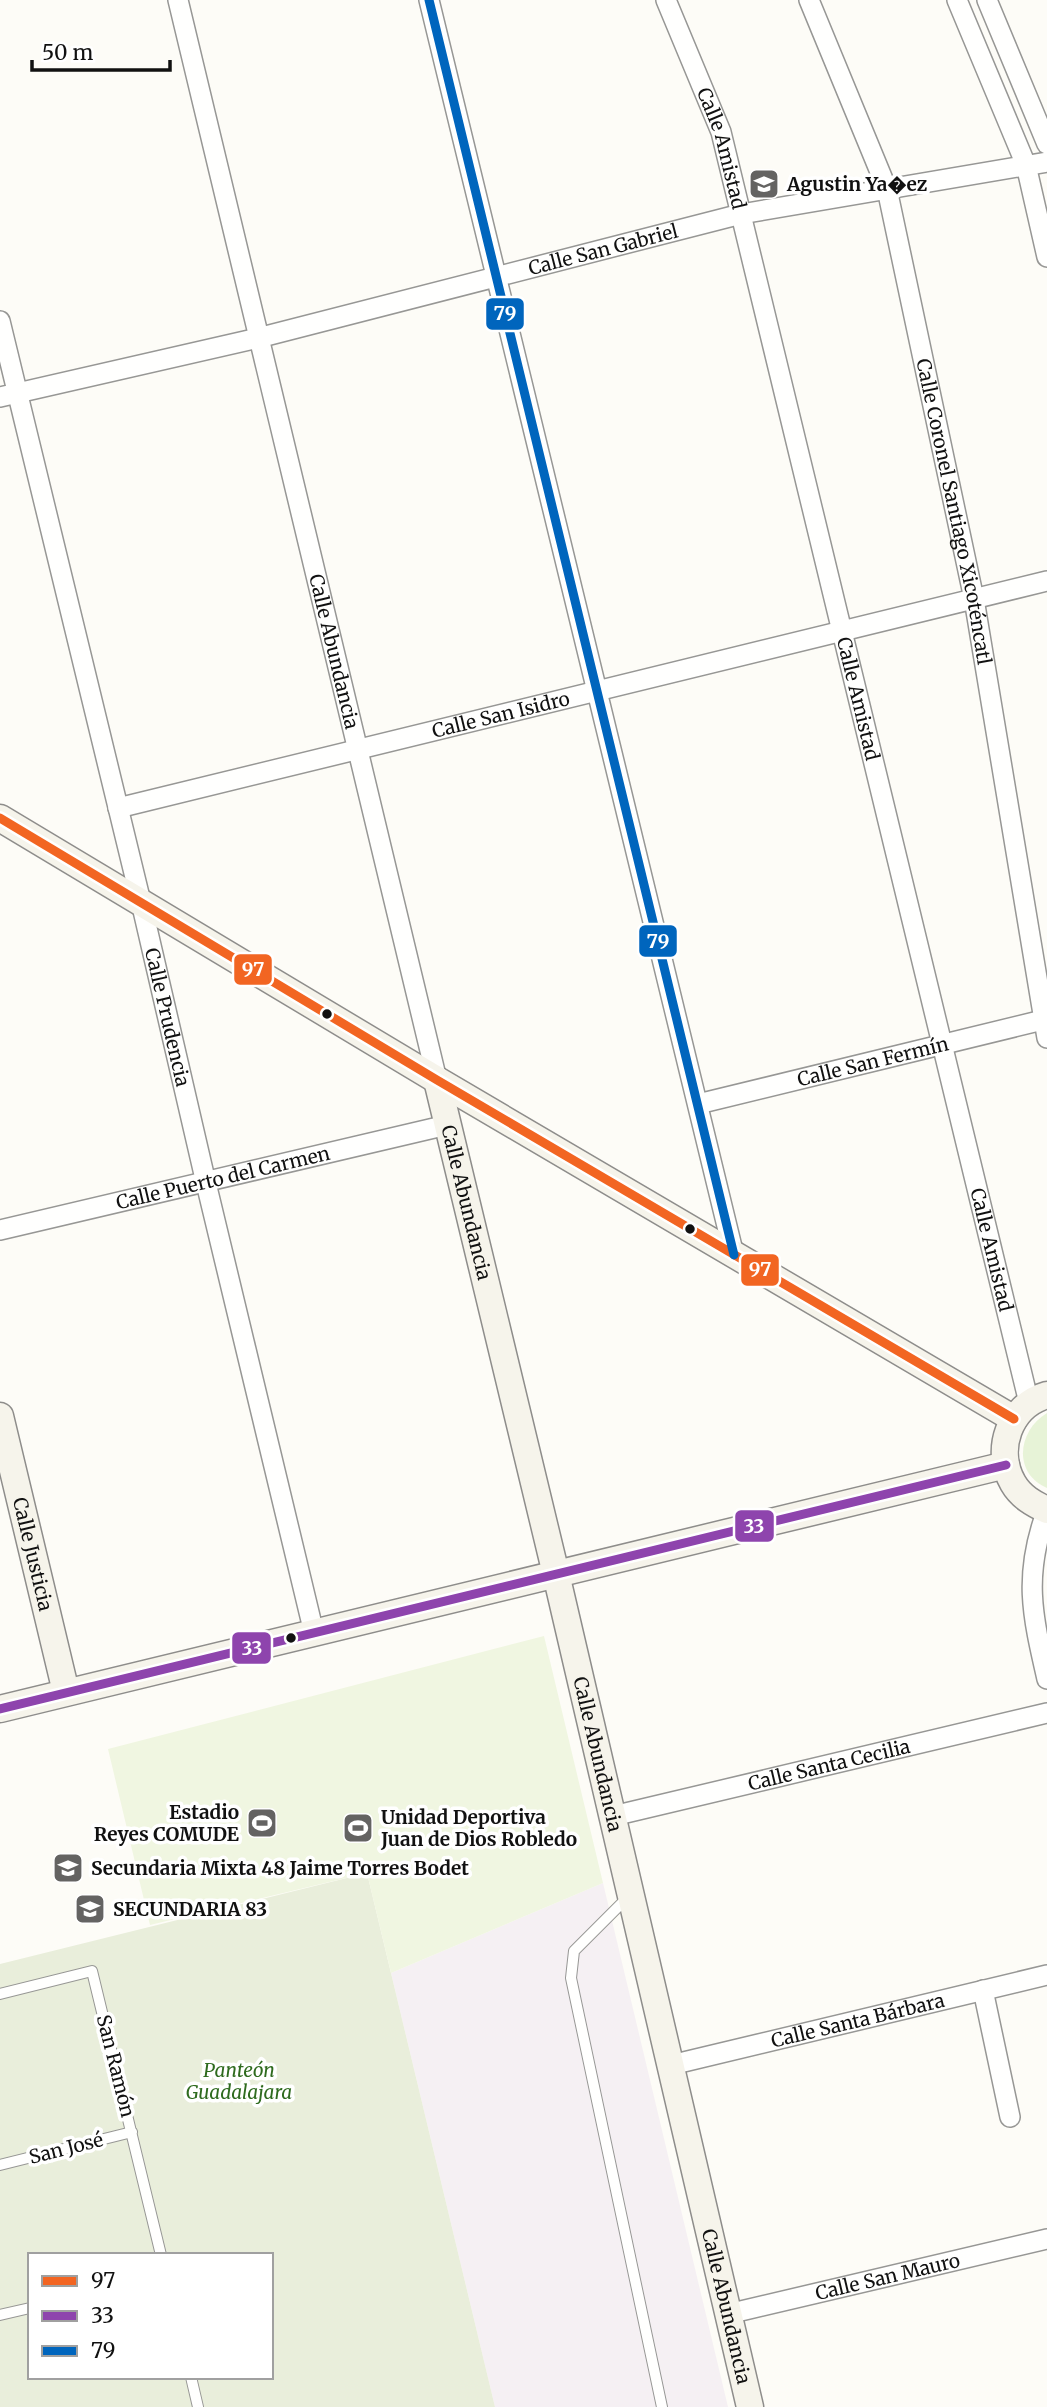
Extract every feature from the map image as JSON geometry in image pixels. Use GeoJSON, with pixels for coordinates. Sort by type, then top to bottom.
{"type":"FeatureCollection","features":[{"type":"Feature","properties":{"kind":"street","name":"Calle Abundancia"},"geometry":{"type":"LineString","coordinates":[[178,0],[556,1574],[750,2407]]}},
{"type":"Feature","properties":{"kind":"street"},"geometry":{"type":"LineString","coordinates":[[429,0],[734,1255]]}},
{"type":"Feature","properties":{"kind":"street","name":"Calle Amistad"},"geometry":{"type":"LineString","coordinates":[[666,0],[721,132],[1030,1406]]}},
{"type":"Feature","properties":{"kind":"street","name":"Calle Coronel Santiago Xicoténcatl"},"geometry":{"type":"LineString","coordinates":[[809,0],[887,189],[974,599],[1046,1026]]}},
{"type":"Feature","properties":{"kind":"street"},"geometry":{"type":"LineString","coordinates":[[957,0],[1026,165],[1047,257]]}},
{"type":"Feature","properties":{"kind":"street"},"geometry":{"type":"LineString","coordinates":[[987,0],[1047,144]]}},
{"type":"Feature","properties":{"kind":"street","name":"Calle San Gabriel"},"geometry":{"type":"LineString","coordinates":[[9,395],[258,338],[741,214],[1047,163]]}},
{"type":"Feature","properties":{"kind":"street","name":"Calle Prudencia"},"geometry":{"type":"LineString","coordinates":[[0,321],[9,395],[118,808],[314,1633]]}},
{"type":"Feature","properties":{"kind":"street","name":"Calle San Isidro"},"geometry":{"type":"LineString","coordinates":[[118,808],[1047,581]]}},
{"type":"Feature","properties":{"kind":"street"},"geometry":{"type":"LineString","coordinates":[[0,818],[734,1255],[1030,1406],[1007,1434],[1004,1450],[1006,1465],[1014,1485],[1028,1500],[1047,1510],[1039,1532],[1031,1576],[1034,1619],[1047,1679]]}},
{"type":"Feature","properties":{"kind":"street","name":"Calle San Fermín"},"geometry":{"type":"LineString","coordinates":[[698,1104],[942,1045],[1046,1026]]}},
{"type":"Feature","properties":{"kind":"street","name":"Calle Puerto del Carmen"},"geometry":{"type":"LineString","coordinates":[[0,1230],[447,1125]]}},
{"type":"Feature","properties":{"kind":"street","name":"Calle Justicia"},"geometry":{"type":"LineString","coordinates":[[0,1416],[6,1471],[66,1692]]}},
{"type":"Feature","properties":{"kind":"street"},"geometry":{"type":"LineString","coordinates":[[0,1709],[1006,1465]]}},
{"type":"Feature","properties":{"kind":"street","name":"Calle Santa Cecilia"},"geometry":{"type":"LineString","coordinates":[[612,1816],[1047,1713]]}},
{"type":"Feature","properties":{"kind":"street","name":"Calle Santa Bárbara"},"geometry":{"type":"LineString","coordinates":[[671,2065],[1047,1975]]}},
{"type":"Feature","properties":{"kind":"street"},"geometry":{"type":"LineString","coordinates":[[983,1990],[1010,2117]]}},
{"type":"Feature","properties":{"kind":"street","name":"Calle San Mauro"},"geometry":{"type":"LineString","coordinates":[[728,2314],[1047,2239]]}},
{"type":"Feature","properties":{"kind":"lane"},"geometry":{"type":"LineString","coordinates":[[631,1894],[574,1951],[571,1978],[662,2407]]}},
{"type":"Feature","properties":{"kind":"lane","name":"San Ramón"},"geometry":{"type":"LineString","coordinates":[[0,1994],[92,1971],[161,2253]]}},
{"type":"Feature","properties":{"kind":"lane","name":"San José"},"geometry":{"type":"LineString","coordinates":[[0,2165],[132,2132]]}},
{"type":"Feature","properties":{"kind":"lane"},"geometry":{"type":"LineString","coordinates":[[0,2315],[28,2308]]}},
{"type":"Feature","properties":{"kind":"lane"},"geometry":{"type":"LineString","coordinates":[[191,2379],[198,2407]]}},
{"type":"Feature","properties":{"kind":"shaded area"},"geometry":{"type":"Polygon","coordinates":[[[603,1883],[728,2407],[495,2407],[391,1973],[603,1883]]]}},
{"type":"Feature","properties":{"kind":"green space"},"geometry":{"type":"Polygon","coordinates":[[[1047,1413],[1047,1488],[1028,1472],[1023,1451],[1030,1430],[1037,1420],[1047,1413]]]}},
{"type":"Feature","properties":{"kind":"green space","name":"Unidad Deportiva Juan de Dios Robledo"},"geometry":{"type":"Polygon","coordinates":[[[544,1636],[603,1883],[391,1973],[367,1873],[150,1925],[108,1749],[544,1636]]]}},
{"type":"Feature","properties":{"kind":"green space","name":"Panteón Guadalajara"},"geometry":{"type":"Polygon","coordinates":[[[367,1873],[495,2407],[0,2407],[0,1964],[367,1873]]]}},
{"type":"Feature","properties":{"kind":"transit line","name":"79"},"geometry":{"type":"LineString","coordinates":[[429,0],[734,1255]]}},
{"type":"Feature","properties":{"kind":"transit line","name":"97"},"geometry":{"type":"LineString","coordinates":[[0,818],[437,1080],[1014,1419]]}},
{"type":"Feature","properties":{"kind":"transit line","name":"33"},"geometry":{"type":"LineString","coordinates":[[0,1709],[1006,1465]]}},
{"type":"Feature","properties":{"kind":"place","name":"Agustin Ya�ez"},"geometry":{"type":"Point","coordinates":[764,184]}},
{"type":"Feature","properties":{"kind":"place","name":"Estadio Reyes COMUDE"},"geometry":{"type":"Point","coordinates":[262,1823]}},
{"type":"Feature","properties":{"kind":"place","name":"Unidad Deportiva Juan de Dios Robledo"},"geometry":{"type":"Point","coordinates":[358,1828]}},
{"type":"Feature","properties":{"kind":"place","name":"Secundaria Mixta 48 Jaime Torres Bodet"},"geometry":{"type":"Point","coordinates":[68,1868]}},
{"type":"Feature","properties":{"kind":"place","name":"SECUNDARIA 83"},"geometry":{"type":"Point","coordinates":[90,1909]}}]}
